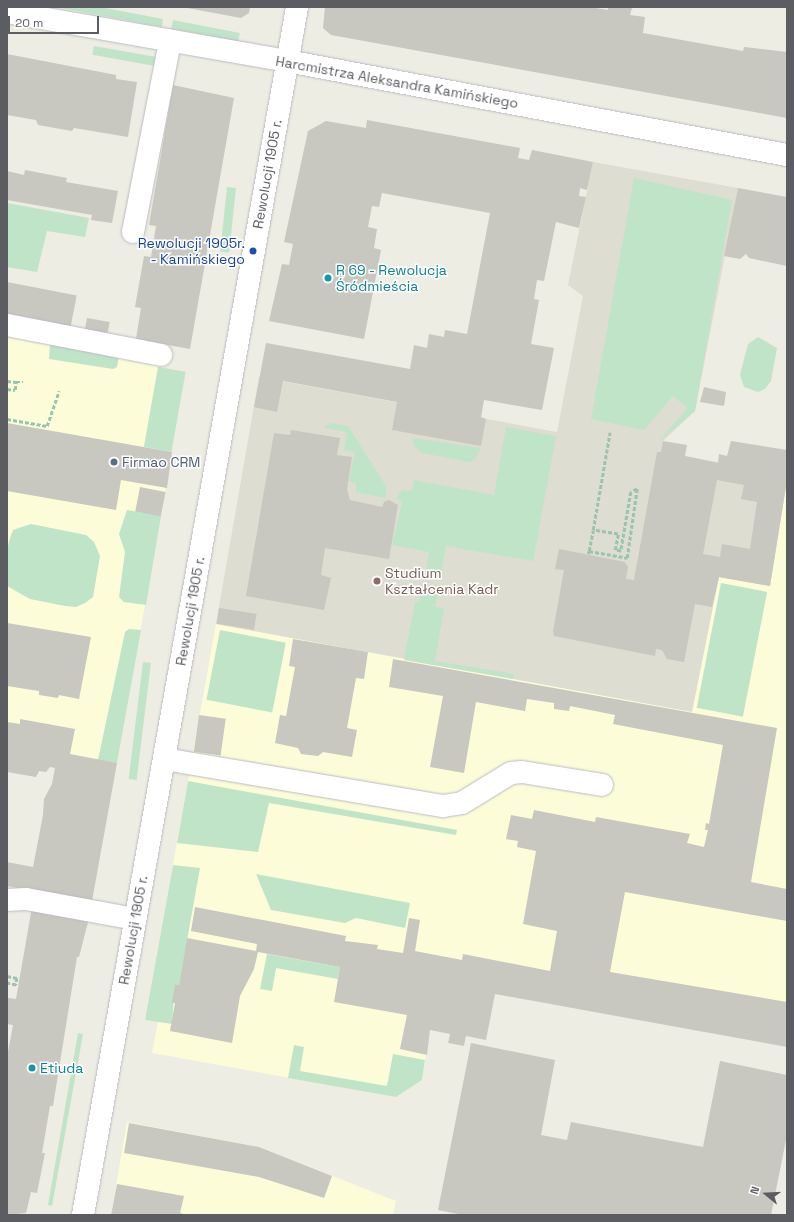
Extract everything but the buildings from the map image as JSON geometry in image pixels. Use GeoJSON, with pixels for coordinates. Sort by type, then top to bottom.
{"type":"FeatureCollection","features":[{"type":"Feature","properties":{"kind":"street","name":"Rewolucji 1905 r."},"geometry":{"type":"LineString","coordinates":[[83,1215],[297,7]]}},
{"type":"Feature","properties":{"kind":"street","name":"Harcmistrza Aleksandra Kamińskiego"},"geometry":{"type":"LineString","coordinates":[[7,12],[287,61],[787,155]]}},
{"type":"Feature","properties":{"kind":"street"},"geometry":{"type":"LineString","coordinates":[[133,232],[170,41]]}},
{"type":"Feature","properties":{"kind":"street"},"geometry":{"type":"LineString","coordinates":[[7,325],[161,355]]}},
{"type":"Feature","properties":{"kind":"street"},"geometry":{"type":"LineString","coordinates":[[164,759],[443,806],[462,803],[511,773],[522,772],[602,785]]}},
{"type":"Feature","properties":{"kind":"street"},"geometry":{"type":"LineString","coordinates":[[7,900],[26,899],[135,919]]}},
{"type":"Feature","properties":{"kind":"path"},"geometry":{"type":"LineString","coordinates":[[7,381],[23,382]]}},
{"type":"Feature","properties":{"kind":"path"},"geometry":{"type":"LineString","coordinates":[[7,389],[15,390],[16,382]]}},
{"type":"Feature","properties":{"kind":"path"},"geometry":{"type":"LineString","coordinates":[[7,419],[47,426],[59,392]]}},
{"type":"Feature","properties":{"kind":"path"},"geometry":{"type":"LineString","coordinates":[[593,530],[618,534],[615,550],[621,551],[631,492],[637,489],[627,558],[589,552],[610,432]]}},
{"type":"Feature","properties":{"kind":"path"},"geometry":{"type":"LineString","coordinates":[[7,976],[17,978],[16,985],[7,983]]}},
{"type":"Feature","properties":{"kind":"shaded area"},"geometry":{"type":"Polygon","coordinates":[[[56,7],[100,7],[163,19],[162,27],[56,7]]]}},
{"type":"Feature","properties":{"kind":"shaded area"},"geometry":{"type":"Polygon","coordinates":[[[173,20],[240,33],[238,42],[171,29],[173,20]]]}},
{"type":"Feature","properties":{"kind":"shaded area"},"geometry":{"type":"Polygon","coordinates":[[[94,46],[155,57],[153,66],[92,55],[94,46]]]}},
{"type":"Feature","properties":{"kind":"shaded area"},"geometry":{"type":"Polygon","coordinates":[[[593,162],[738,188],[695,411],[663,441],[685,456],[787,475],[787,480],[770,586],[719,577],[692,712],[216,624],[259,377],[557,432],[583,296],[568,285],[593,162]]]}},
{"type":"Feature","properties":{"kind":"shaded area"},"geometry":{"type":"Polygon","coordinates":[[[634,178],[732,200],[695,411],[658,442],[688,408],[673,396],[644,430],[591,419],[634,178]]]}},
{"type":"Feature","properties":{"kind":"shaded area"},"geometry":{"type":"Polygon","coordinates":[[[227,187],[236,188],[229,253],[220,252],[227,187]]]}},
{"type":"Feature","properties":{"kind":"shaded area"},"geometry":{"type":"Polygon","coordinates":[[[7,203],[89,218],[85,237],[47,231],[37,272],[7,267],[7,203]]]}},
{"type":"Feature","properties":{"kind":"shaded area"},"geometry":{"type":"Polygon","coordinates":[[[7,317],[163,344],[144,447],[172,452],[117,763],[7,744],[7,317]]]}},
{"type":"Feature","properties":{"kind":"shaded area"},"geometry":{"type":"Polygon","coordinates":[[[758,337],[777,348],[771,381],[765,389],[758,392],[744,387],[740,375],[748,344],[758,337]]]}},
{"type":"Feature","properties":{"kind":"shaded area"},"geometry":{"type":"Polygon","coordinates":[[[50,344],[119,356],[117,367],[113,369],[49,359],[50,344]]]}},
{"type":"Feature","properties":{"kind":"shaded area"},"geometry":{"type":"Polygon","coordinates":[[[158,367],[186,372],[172,452],[144,447],[158,367]]]}},
{"type":"Feature","properties":{"kind":"shaded area"},"geometry":{"type":"Polygon","coordinates":[[[330,423],[348,426],[386,486],[386,498],[356,492],[356,484],[349,481],[355,452],[344,450],[347,432],[324,428],[330,423]]]}},
{"type":"Feature","properties":{"kind":"shaded area"},"geometry":{"type":"Polygon","coordinates":[[[506,427],[556,436],[533,561],[446,546],[440,578],[425,576],[429,552],[392,545],[402,503],[397,498],[399,494],[402,490],[412,491],[414,480],[494,495],[506,427]]]}},
{"type":"Feature","properties":{"kind":"shaded area"},"geometry":{"type":"Polygon","coordinates":[[[413,438],[481,448],[475,460],[469,462],[422,453],[414,446],[413,438]]]}},
{"type":"Feature","properties":{"kind":"shaded area"},"geometry":{"type":"Polygon","coordinates":[[[787,480],[787,1047],[545,1001],[495,994],[466,1036],[464,1046],[448,1043],[450,1034],[430,1030],[422,1080],[396,1097],[152,1053],[158,1022],[145,1020],[216,624],[618,698],[714,596],[719,577],[770,586],[787,480]]]}},
{"type":"Feature","properties":{"kind":"shaded area"},"geometry":{"type":"Polygon","coordinates":[[[127,510],[161,516],[146,605],[124,602],[119,597],[125,552],[119,534],[127,510]]]}},
{"type":"Feature","properties":{"kind":"shaded area"},"geometry":{"type":"Polygon","coordinates":[[[31,524],[86,535],[94,542],[100,556],[93,597],[76,607],[65,606],[30,599],[7,586],[7,550],[13,530],[31,524]]]}},
{"type":"Feature","properties":{"kind":"shaded area"},"geometry":{"type":"Polygon","coordinates":[[[721,583],[767,592],[743,717],[697,708],[721,583]]]}},
{"type":"Feature","properties":{"kind":"shaded area"},"geometry":{"type":"Polygon","coordinates":[[[422,590],[438,592],[435,607],[444,608],[435,661],[514,674],[513,679],[404,660],[415,602],[419,602],[422,590]]]}},
{"type":"Feature","properties":{"kind":"shaded area"},"geometry":{"type":"Polygon","coordinates":[[[129,629],[141,630],[117,763],[98,760],[125,632],[129,629]]]}},
{"type":"Feature","properties":{"kind":"shaded area"},"geometry":{"type":"Polygon","coordinates":[[[220,630],[286,643],[272,712],[206,700],[220,630]]]}},
{"type":"Feature","properties":{"kind":"shaded area"},"geometry":{"type":"Polygon","coordinates":[[[143,662],[151,663],[137,780],[129,779],[143,662]]]}},
{"type":"Feature","properties":{"kind":"shaded area"},"geometry":{"type":"Polygon","coordinates":[[[188,781],[457,830],[456,835],[269,803],[258,852],[177,843],[188,781]]]}},
{"type":"Feature","properties":{"kind":"shaded area"},"geometry":{"type":"Polygon","coordinates":[[[173,865],[200,868],[179,985],[175,984],[172,1024],[145,1020],[173,865]]]}},
{"type":"Feature","properties":{"kind":"shaded area"},"geometry":{"type":"Polygon","coordinates":[[[256,874],[410,903],[405,928],[356,918],[345,923],[271,910],[256,874]]]}},
{"type":"Feature","properties":{"kind":"shaded area"},"geometry":{"type":"Polygon","coordinates":[[[267,954],[340,967],[338,979],[276,968],[272,991],[260,989],[267,954]]]}},
{"type":"Feature","properties":{"kind":"shaded area"},"geometry":{"type":"Polygon","coordinates":[[[78,1033],[83,1034],[52,1206],[48,1205],[78,1033]]]}},
{"type":"Feature","properties":{"kind":"shaded area"},"geometry":{"type":"Polygon","coordinates":[[[294,1045],[304,1047],[300,1071],[387,1086],[393,1054],[425,1060],[422,1080],[396,1097],[288,1078],[294,1045]]]}},
{"type":"Feature","properties":{"kind":"shaded area"},"geometry":{"type":"Polygon","coordinates":[[[127,1122],[259,1147],[396,1201],[393,1215],[111,1215],[127,1122]]]}},
{"type":"Feature","properties":{"kind":"place","name":"Rewolucji 1905r. - Kamińskiego"},"geometry":{"type":"Point","coordinates":[253,251]}},
{"type":"Feature","properties":{"kind":"place","name":"R 69 - Rewolucja Śródmieścia"},"geometry":{"type":"Point","coordinates":[328,278]}},
{"type":"Feature","properties":{"kind":"place","name":"Firmao CRM"},"geometry":{"type":"Point","coordinates":[114,462]}},
{"type":"Feature","properties":{"kind":"place","name":"Studium Kształcenia Kadr"},"geometry":{"type":"Point","coordinates":[377,581]}},
{"type":"Feature","properties":{"kind":"place","name":"Etiuda"},"geometry":{"type":"Point","coordinates":[32,1068]}}]}
